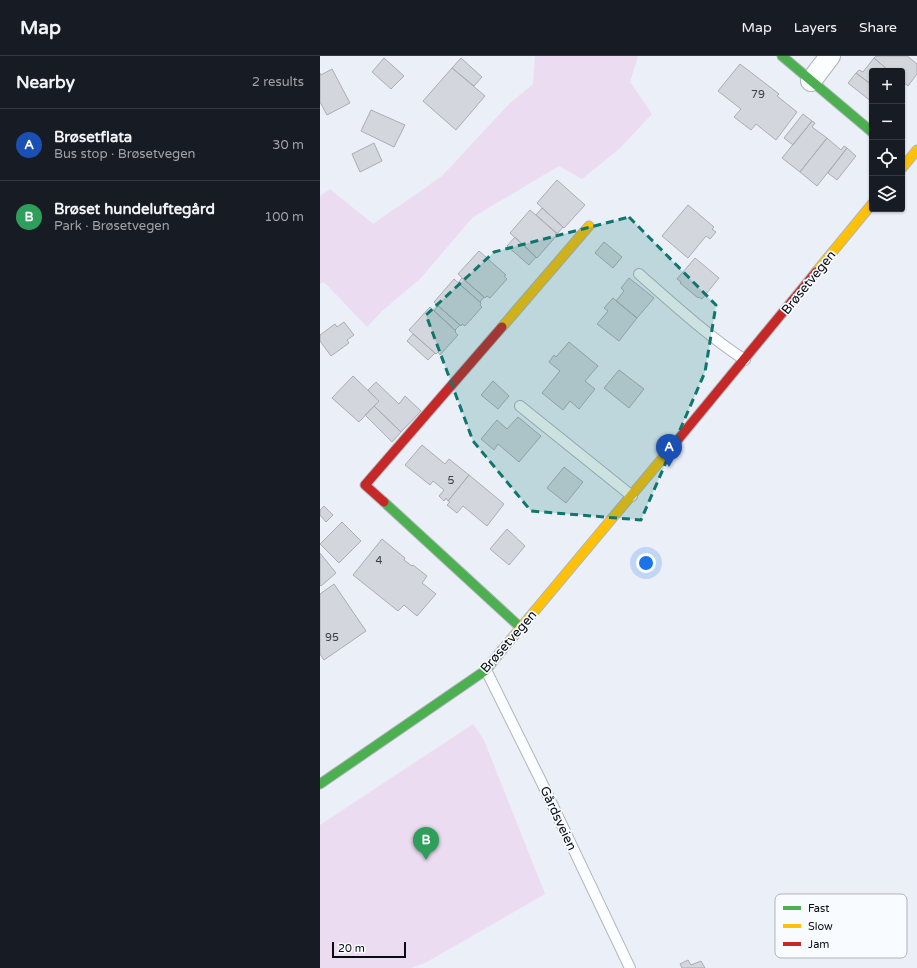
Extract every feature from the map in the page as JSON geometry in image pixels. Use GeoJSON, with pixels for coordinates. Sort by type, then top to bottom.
{"type":"FeatureCollection","features":[{"type":"Feature","properties":{"kind":"street"},"geometry":{"type":"LineString","coordinates":[[782,56],[869,129]]}},
{"type":"Feature","properties":{"kind":"street"},"geometry":{"type":"LineString","coordinates":[[811,81],[830,56]]}},
{"type":"Feature","properties":{"kind":"street","name":"Brøsetvegen"},"geometry":{"type":"LineString","coordinates":[[320,784],[486,670],[520,627],[632,496],[745,360],[869,208]]}},
{"type":"Feature","properties":{"kind":"street"},"geometry":{"type":"LineString","coordinates":[[520,627],[365,485],[589,226]]}},
{"type":"Feature","properties":{"kind":"lane"},"geometry":{"type":"LineString","coordinates":[[640,274],[688,317],[745,360]]}},
{"type":"Feature","properties":{"kind":"lane"},"geometry":{"type":"LineString","coordinates":[[520,406],[632,496]]}},
{"type":"Feature","properties":{"kind":"lane","name":"Gårdsveien"},"geometry":{"type":"LineString","coordinates":[[486,670],[541,781],[630,968]]}},
{"type":"Feature","properties":{"kind":"highlighted area"},"geometry":{"type":"Polygon","coordinates":[[[629,217],[716,305],[705,372],[641,520],[531,511],[473,441],[426,315],[494,252],[629,217]]]}},
{"type":"Feature","properties":{"kind":"shaded area"},"geometry":{"type":"Polygon","coordinates":[[[535,56],[638,56],[630,82],[652,114],[620,148],[582,179],[559,166],[473,217],[420,279],[382,311],[367,327],[324,282],[320,284],[320,196],[330,189],[373,224],[442,176],[509,104],[533,84],[535,56]]]}},
{"type":"Feature","properties":{"kind":"shaded area"},"geometry":{"type":"Polygon","coordinates":[[[473,724],[484,740],[545,894],[425,963],[411,968],[320,968],[320,825],[473,724]]]}},
{"type":"Feature","properties":{"kind":"building"},"geometry":{"type":"Polygon","coordinates":[[[876,56],[907,56],[917,64],[917,74],[908,86],[905,84],[905,68],[886,68],[874,58],[876,56]]]}},
{"type":"Feature","properties":{"kind":"building"},"geometry":{"type":"Polygon","coordinates":[[[384,58],[404,76],[391,89],[372,72],[384,58]]]}},
{"type":"Feature","properties":{"kind":"building"},"geometry":{"type":"Polygon","coordinates":[[[461,58],[482,77],[474,86],[452,68],[461,58]]]}},
{"type":"Feature","properties":{"kind":"building"},"geometry":{"type":"Polygon","coordinates":[[[874,58],[886,68],[869,68],[869,83],[856,73],[859,70],[863,72],[874,58]]]}},
{"type":"Feature","properties":{"kind":"building"},"geometry":{"type":"Polygon","coordinates":[[[740,64],[779,94],[777,96],[797,112],[776,140],[756,124],[751,130],[734,117],[741,109],[718,91],[740,64]]]}},
{"type":"Feature","properties":{"kind":"building"},"geometry":{"type":"Polygon","coordinates":[[[452,68],[485,96],[456,130],[423,101],[452,68]]]}},
{"type":"Feature","properties":{"kind":"building"},"geometry":{"type":"Polygon","coordinates":[[[332,69],[350,103],[327,115],[320,102],[320,73],[321,75],[332,69]]]}},
{"type":"Feature","properties":{"kind":"building"},"geometry":{"type":"Polygon","coordinates":[[[856,73],[869,83],[869,100],[848,83],[856,73]]]}},
{"type":"Feature","properties":{"kind":"building"},"geometry":{"type":"Polygon","coordinates":[[[371,110],[405,125],[394,147],[361,131],[371,110]]]}},
{"type":"Feature","properties":{"kind":"building"},"geometry":{"type":"Polygon","coordinates":[[[803,114],[812,121],[793,145],[784,138],[803,114]]]}},
{"type":"Feature","properties":{"kind":"building"},"geometry":{"type":"Polygon","coordinates":[[[812,121],[815,123],[812,127],[827,138],[800,172],[782,158],[812,121]]]}},
{"type":"Feature","properties":{"kind":"building"},"geometry":{"type":"Polygon","coordinates":[[[827,138],[841,150],[844,146],[847,148],[817,186],[800,172],[827,138]]]}},
{"type":"Feature","properties":{"kind":"building"},"geometry":{"type":"Polygon","coordinates":[[[374,143],[382,161],[360,172],[352,154],[374,143]]]}},
{"type":"Feature","properties":{"kind":"building"},"geometry":{"type":"Polygon","coordinates":[[[847,148],[856,156],[837,180],[828,173],[847,148]]]}},
{"type":"Feature","properties":{"kind":"building"},"geometry":{"type":"Polygon","coordinates":[[[557,180],[585,205],[564,228],[537,203],[557,180]]]}},
{"type":"Feature","properties":{"kind":"building"},"geometry":{"type":"Polygon","coordinates":[[[688,205],[714,227],[712,229],[716,232],[710,239],[706,236],[688,258],[662,236],[688,205]]]}},
{"type":"Feature","properties":{"kind":"building"},"geometry":{"type":"Polygon","coordinates":[[[542,208],[563,227],[557,234],[536,215],[542,208]]]}},
{"type":"Feature","properties":{"kind":"building"},"geometry":{"type":"Polygon","coordinates":[[[530,210],[558,234],[537,258],[510,233],[530,210]]]}},
{"type":"Feature","properties":{"kind":"building"},"geometry":{"type":"Polygon","coordinates":[[[515,237],[536,257],[529,265],[507,246],[515,237]]]}},
{"type":"Feature","properties":{"kind":"building"},"geometry":{"type":"Polygon","coordinates":[[[604,242],[622,257],[613,268],[595,253],[604,242]]]}},
{"type":"Feature","properties":{"kind":"building"},"geometry":{"type":"Polygon","coordinates":[[[479,251],[506,275],[504,276],[507,279],[490,298],[487,296],[485,298],[458,274],[479,251]]]}},
{"type":"Feature","properties":{"kind":"building"},"geometry":{"type":"Polygon","coordinates":[[[695,258],[719,278],[702,299],[699,297],[698,298],[677,279],[695,258]]]}},
{"type":"Feature","properties":{"kind":"building"},"geometry":{"type":"Polygon","coordinates":[[[462,278],[484,297],[480,302],[458,283],[462,278]]]}},
{"type":"Feature","properties":{"kind":"building"},"geometry":{"type":"Polygon","coordinates":[[[629,278],[654,298],[637,318],[616,301],[624,291],[621,288],[629,278]]]}},
{"type":"Feature","properties":{"kind":"building"},"geometry":{"type":"Polygon","coordinates":[[[454,279],[481,303],[480,305],[482,307],[465,326],[462,324],[461,326],[434,302],[454,279]]]}},
{"type":"Feature","properties":{"kind":"building"},"geometry":{"type":"Polygon","coordinates":[[[613,298],[637,318],[619,341],[597,324],[608,311],[604,308],[613,298]]]}},
{"type":"Feature","properties":{"kind":"building"},"geometry":{"type":"Polygon","coordinates":[[[438,306],[460,325],[455,330],[434,311],[438,306]]]}},
{"type":"Feature","properties":{"kind":"building"},"geometry":{"type":"Polygon","coordinates":[[[430,307],[456,331],[455,332],[458,335],[440,355],[438,352],[436,354],[409,330],[430,307]]]}},
{"type":"Feature","properties":{"kind":"building"},"geometry":{"type":"Polygon","coordinates":[[[344,322],[354,335],[347,340],[349,343],[331,356],[320,341],[320,335],[335,324],[337,327],[344,322]]]}},
{"type":"Feature","properties":{"kind":"building"},"geometry":{"type":"Polygon","coordinates":[[[413,334],[435,353],[428,360],[407,341],[413,334]]]}},
{"type":"Feature","properties":{"kind":"building"},"geometry":{"type":"Polygon","coordinates":[[[569,342],[598,366],[585,381],[595,389],[579,409],[570,401],[563,410],[542,393],[560,371],[549,362],[554,355],[556,357],[569,342]]]}},
{"type":"Feature","properties":{"kind":"building"},"geometry":{"type":"Polygon","coordinates":[[[619,370],[644,389],[629,408],[604,388],[619,370]]]}},
{"type":"Feature","properties":{"kind":"building"},"geometry":{"type":"Polygon","coordinates":[[[353,376],[379,401],[359,422],[332,398],[353,376]]]}},
{"type":"Feature","properties":{"kind":"building"},"geometry":{"type":"Polygon","coordinates":[[[493,381],[509,396],[498,409],[481,395],[493,381]]]}},
{"type":"Feature","properties":{"kind":"building"},"geometry":{"type":"Polygon","coordinates":[[[376,382],[399,404],[405,396],[421,411],[401,432],[374,406],[379,401],[368,390],[376,382]]]}},
{"type":"Feature","properties":{"kind":"building"},"geometry":{"type":"Polygon","coordinates":[[[374,406],[401,432],[392,442],[365,415],[374,406]]]}},
{"type":"Feature","properties":{"kind":"building"},"geometry":{"type":"Polygon","coordinates":[[[518,417],[541,436],[519,462],[498,444],[494,450],[481,439],[497,420],[507,429],[518,417]]]}},
{"type":"Feature","properties":{"kind":"building"},"geometry":{"type":"Polygon","coordinates":[[[422,445],[445,464],[449,459],[469,475],[448,501],[446,498],[444,501],[439,496],[444,490],[433,481],[430,485],[405,465],[422,445]]]}},
{"type":"Feature","properties":{"kind":"building"},"geometry":{"type":"Polygon","coordinates":[[[564,467],[583,482],[566,503],[547,488],[564,467]]]}},
{"type":"Feature","properties":{"kind":"building"},"geometry":{"type":"Polygon","coordinates":[[[469,475],[504,504],[487,526],[463,506],[457,513],[447,505],[450,502],[448,501],[469,475]]]}},
{"type":"Feature","properties":{"kind":"building"},"geometry":{"type":"Polygon","coordinates":[[[324,506],[333,515],[326,522],[320,515],[320,510],[324,506]]]}},
{"type":"Feature","properties":{"kind":"building"},"geometry":{"type":"Polygon","coordinates":[[[342,522],[361,541],[339,563],[320,544],[342,522]]]}},
{"type":"Feature","properties":{"kind":"building"},"geometry":{"type":"Polygon","coordinates":[[[507,529],[525,546],[509,565],[490,549],[507,529]]]}},
{"type":"Feature","properties":{"kind":"building"},"geometry":{"type":"Polygon","coordinates":[[[382,539],[405,558],[404,560],[427,576],[422,583],[436,594],[417,616],[404,605],[398,611],[353,575],[382,539]]]}},
{"type":"Feature","properties":{"kind":"building"},"geometry":{"type":"Polygon","coordinates":[[[320,553],[336,573],[321,586],[320,585],[320,553]]]}},
{"type":"Feature","properties":{"kind":"building"},"geometry":{"type":"Polygon","coordinates":[[[334,584],[366,631],[324,660],[320,654],[320,594],[334,584]]]}},
{"type":"Feature","properties":{"kind":"building"},"geometry":{"type":"Polygon","coordinates":[[[688,960],[691,965],[701,961],[705,968],[682,968],[680,964],[688,960]]]}},
{"type":"Feature","properties":{"kind":"traffic: fast"},"geometry":{"type":"LineString","coordinates":[[782,56],[869,129]]}},
{"type":"Feature","properties":{"kind":"traffic: fast"},"geometry":{"type":"LineString","coordinates":[[384,502],[520,627]]}},
{"type":"Feature","properties":{"kind":"traffic: fast"},"geometry":{"type":"LineString","coordinates":[[320,784],[486,670],[502,650]]}},
{"type":"Feature","properties":{"kind":"traffic: slow"},"geometry":{"type":"LineString","coordinates":[[905,164],[917,150]]}},
{"type":"Feature","properties":{"kind":"traffic: slow"},"geometry":{"type":"LineString","coordinates":[[816,272],[869,208]]}},
{"type":"Feature","properties":{"kind":"traffic: slow"},"geometry":{"type":"LineString","coordinates":[[502,327],[589,226]]}},
{"type":"Feature","properties":{"kind":"traffic: slow"},"geometry":{"type":"LineString","coordinates":[[502,650],[676,442]]}},
{"type":"Feature","properties":{"kind":"traffic: jam"},"geometry":{"type":"LineString","coordinates":[[676,442],[816,272]]}},
{"type":"Feature","properties":{"kind":"traffic: jam"},"geometry":{"type":"LineString","coordinates":[[384,502],[365,485],[502,327]]}},
{"type":"Feature","properties":{"kind":"place","name":"Brøsetflata"},"geometry":{"type":"Point","coordinates":[669,467]}},
{"type":"Feature","properties":{"kind":"place","name":"Brøset hundeluftegård"},"geometry":{"type":"Point","coordinates":[426,860]}}]}
